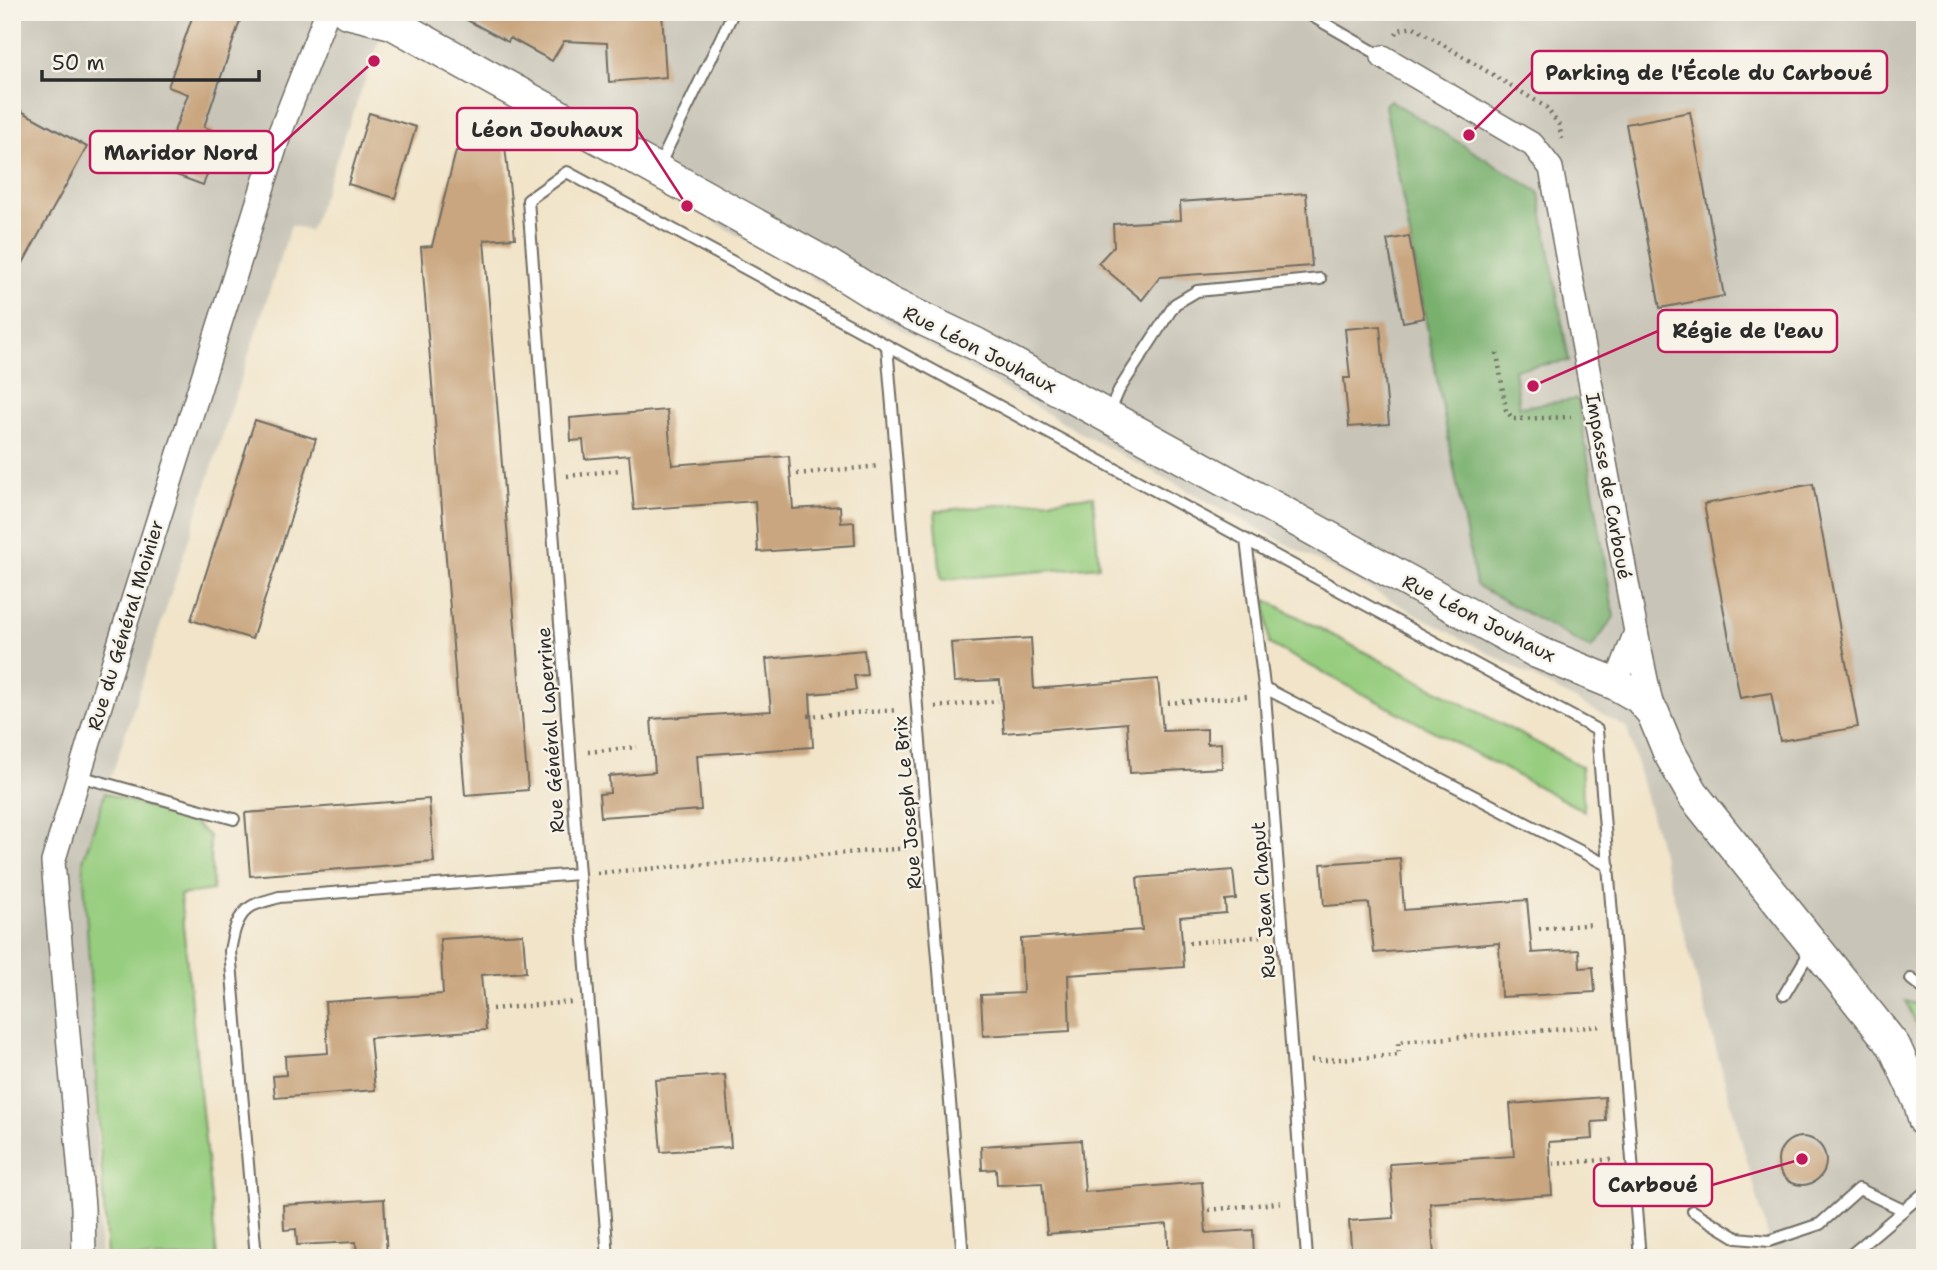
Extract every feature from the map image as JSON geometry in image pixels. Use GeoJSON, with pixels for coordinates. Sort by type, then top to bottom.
{"type":"FeatureCollection","features":[{"type":"Feature","properties":{"kind":"street","name":"Rue du Général Moinier"},"geometry":{"type":"LineString","coordinates":[[84,1258],[83,1207],[52,863],[279,135],[327,12]]}},
{"type":"Feature","properties":{"kind":"street","name":"Rue Léon Jouhaux"},"geometry":{"type":"LineString","coordinates":[[347,12],[392,23],[828,265],[889,303],[976,344],[1537,652],[1616,684]]}},
{"type":"Feature","properties":{"kind":"street","name":"Impasse de Carboué"},"geometry":{"type":"LineString","coordinates":[[1383,57],[1533,145],[1551,168],[1653,713],[1669,752],[1694,796],[1894,1046],[1920,1103],[1925,1121]]}},
{"type":"Feature","properties":{"kind":"street"},"geometry":{"type":"LineString","coordinates":[[1616,684],[1636,632]]}},
{"type":"Feature","properties":{"kind":"street","name":"Impasse de Carboué"},"geometry":{"type":"LineString","coordinates":[[1616,684],[1639,697],[1653,713]]}},
{"type":"Feature","properties":{"kind":"lane"},"geometry":{"type":"LineString","coordinates":[[1305,12],[1383,57]]}},
{"type":"Feature","properties":{"kind":"lane"},"geometry":{"type":"LineString","coordinates":[[656,170],[731,17]]}},
{"type":"Feature","properties":{"kind":"lane","name":"Rue Général Laperrine"},"geometry":{"type":"LineString","coordinates":[[608,1258],[528,200],[567,172],[887,346]]}},
{"type":"Feature","properties":{"kind":"lane"},"geometry":{"type":"LineString","coordinates":[[1107,416],[1119,390],[1175,304],[1196,291],[1320,279]]}},
{"type":"Feature","properties":{"kind":"lane"},"geometry":{"type":"LineString","coordinates":[[887,346],[1597,730],[1640,1258]]}},
{"type":"Feature","properties":{"kind":"lane","name":"Rue Joseph Le Brix"},"geometry":{"type":"LineString","coordinates":[[887,346],[962,1258]]}},
{"type":"Feature","properties":{"kind":"lane","name":"Rue Jean Chaput"},"geometry":{"type":"LineString","coordinates":[[1246,540],[1265,691],[1307,1258]]}},
{"type":"Feature","properties":{"kind":"lane"},"geometry":{"type":"LineString","coordinates":[[1265,691],[1609,866]]}},
{"type":"Feature","properties":{"kind":"lane"},"geometry":{"type":"LineString","coordinates":[[79,776],[234,819]]}},
{"type":"Feature","properties":{"kind":"lane"},"geometry":{"type":"LineString","coordinates":[[256,1258],[230,951],[235,926],[241,916],[251,906],[279,897],[579,874]]}},
{"type":"Feature","properties":{"kind":"lane"},"geometry":{"type":"LineString","coordinates":[[1784,995],[1813,945]]}},
{"type":"Feature","properties":{"kind":"lane"},"geometry":{"type":"LineString","coordinates":[[1911,979],[1925,990]]}},
{"type":"Feature","properties":{"kind":"lane"},"geometry":{"type":"LineString","coordinates":[[1693,1211],[1737,1238],[1769,1241],[1820,1224],[1859,1189],[1903,1210]]}},
{"type":"Feature","properties":{"kind":"lane"},"geometry":{"type":"LineString","coordinates":[[1847,1258],[1925,1192]]}},
{"type":"Feature","properties":{"kind":"path"},"geometry":{"type":"LineString","coordinates":[[1383,57],[1398,30],[1414,27],[1546,107],[1559,125],[1564,151]]}},
{"type":"Feature","properties":{"kind":"path"},"geometry":{"type":"LineString","coordinates":[[1497,353],[1506,410],[1513,419],[1597,416]]}},
{"type":"Feature","properties":{"kind":"path"},"geometry":{"type":"LineString","coordinates":[[797,474],[897,465]]}},
{"type":"Feature","properties":{"kind":"path"},"geometry":{"type":"LineString","coordinates":[[548,478],[620,470]]}},
{"type":"Feature","properties":{"kind":"path"},"geometry":{"type":"LineString","coordinates":[[1168,703],[1265,691]]}},
{"type":"Feature","properties":{"kind":"path"},"geometry":{"type":"LineString","coordinates":[[808,716],[998,701]]}},
{"type":"Feature","properties":{"kind":"path"},"geometry":{"type":"LineString","coordinates":[[569,754],[637,747]]}},
{"type":"Feature","properties":{"kind":"path"},"geometry":{"type":"LineString","coordinates":[[579,874],[929,846]]}},
{"type":"Feature","properties":{"kind":"path"},"geometry":{"type":"LineString","coordinates":[[1539,929],[1614,922]]}},
{"type":"Feature","properties":{"kind":"path"},"geometry":{"type":"LineString","coordinates":[[1189,943],[1283,934]]}},
{"type":"Feature","properties":{"kind":"path"},"geometry":{"type":"LineString","coordinates":[[492,1009],[588,1001]]}},
{"type":"Feature","properties":{"kind":"path"},"geometry":{"type":"LineString","coordinates":[[1293,1063],[1399,1055],[1398,1042],[1622,1024]]}},
{"type":"Feature","properties":{"kind":"path"},"geometry":{"type":"LineString","coordinates":[[1553,1164],[1633,1158]]}},
{"type":"Feature","properties":{"kind":"path"},"geometry":{"type":"LineString","coordinates":[[1209,1210],[1303,1200]]}},
{"type":"Feature","properties":{"kind":"shaded area"},"geometry":{"type":"Polygon","coordinates":[[[12,12],[1925,12],[1925,1258],[1774,1258],[1627,728],[1081,433],[383,31],[310,231],[291,225],[87,851],[101,1258],[12,1258],[12,12]]]}},
{"type":"Feature","properties":{"kind":"green space"},"geometry":{"type":"Polygon","coordinates":[[[1390,100],[1539,192],[1569,361],[1514,369],[1519,407],[1578,399],[1614,617],[1591,649],[1476,585],[1385,105],[1390,100]]]}},
{"type":"Feature","properties":{"kind":"green space"},"geometry":{"type":"Polygon","coordinates":[[[1093,496],[1099,566],[941,580],[935,511],[1093,496]]]}},
{"type":"Feature","properties":{"kind":"green space"},"geometry":{"type":"Polygon","coordinates":[[[1266,600],[1581,766],[1584,811],[1269,644],[1266,600]]]}},
{"type":"Feature","properties":{"kind":"green space"},"geometry":{"type":"Polygon","coordinates":[[[105,793],[193,822],[209,836],[213,890],[180,895],[217,1258],[107,1258],[83,861],[105,793]]]}},
{"type":"Feature","properties":{"kind":"green space"},"geometry":{"type":"Polygon","coordinates":[[[1906,1001],[1925,1008],[1925,1043],[1906,1001]]]}},
{"type":"Feature","properties":{"kind":"building"},"geometry":{"type":"Polygon","coordinates":[[[194,12],[243,12],[204,127],[214,131],[202,161],[211,165],[203,185],[160,169],[188,94],[168,87],[194,12]]]}},
{"type":"Feature","properties":{"kind":"building"},"geometry":{"type":"Polygon","coordinates":[[[452,12],[662,12],[666,77],[609,82],[607,43],[564,41],[552,61],[510,38],[508,42],[452,12]]]}},
{"type":"Feature","properties":{"kind":"building"},"geometry":{"type":"Polygon","coordinates":[[[12,106],[87,147],[12,283],[12,106]]]}},
{"type":"Feature","properties":{"kind":"building"},"geometry":{"type":"Polygon","coordinates":[[[1690,112],[1724,296],[1660,308],[1626,124],[1690,112]]]}},
{"type":"Feature","properties":{"kind":"building"},"geometry":{"type":"Polygon","coordinates":[[[369,113],[416,127],[395,198],[348,184],[369,113]]]}},
{"type":"Feature","properties":{"kind":"building"},"geometry":{"type":"Polygon","coordinates":[[[505,146],[515,238],[484,240],[528,790],[465,795],[421,247],[432,246],[456,151],[505,146]]]}},
{"type":"Feature","properties":{"kind":"building"},"geometry":{"type":"Polygon","coordinates":[[[1306,193],[1312,266],[1160,277],[1142,300],[1098,263],[1114,246],[1113,224],[1181,220],[1180,202],[1306,193]]]}},
{"type":"Feature","properties":{"kind":"building"},"geometry":{"type":"Polygon","coordinates":[[[1409,236],[1424,318],[1403,322],[1387,240],[1409,236]]]}},
{"type":"Feature","properties":{"kind":"building"},"geometry":{"type":"Polygon","coordinates":[[[1380,326],[1389,424],[1349,427],[1344,378],[1350,378],[1345,329],[1380,326]]]}},
{"type":"Feature","properties":{"kind":"building"},"geometry":{"type":"Polygon","coordinates":[[[667,410],[672,465],[789,456],[793,509],[840,506],[841,523],[854,522],[855,545],[758,552],[755,501],[634,510],[629,455],[585,459],[583,440],[571,441],[570,418],[667,410]]]}},
{"type":"Feature","properties":{"kind":"building"},"geometry":{"type":"Polygon","coordinates":[[[255,420],[316,439],[252,639],[191,620],[255,420]]]}},
{"type":"Feature","properties":{"kind":"building"},"geometry":{"type":"Polygon","coordinates":[[[1813,484],[1858,727],[1780,741],[1771,693],[1740,698],[1704,504],[1813,484]]]}},
{"type":"Feature","properties":{"kind":"building"},"geometry":{"type":"Polygon","coordinates":[[[1031,638],[1034,689],[1158,679],[1163,731],[1207,729],[1207,744],[1221,743],[1222,768],[1130,773],[1127,723],[1004,733],[1000,680],[954,682],[951,643],[1031,638]]]}},
{"type":"Feature","properties":{"kind":"building"},"geometry":{"type":"Polygon","coordinates":[[[864,650],[867,675],[854,676],[856,690],[810,694],[813,747],[697,755],[701,810],[601,817],[599,794],[610,793],[609,776],[655,772],[651,719],[771,711],[766,659],[864,650]]]}},
{"type":"Feature","properties":{"kind":"building"},"geometry":{"type":"Polygon","coordinates":[[[429,799],[434,862],[250,876],[245,813],[429,799]]]}},
{"type":"Feature","properties":{"kind":"building"},"geometry":{"type":"Polygon","coordinates":[[[1400,858],[1404,910],[1527,900],[1532,953],[1579,950],[1580,968],[1593,967],[1595,992],[1501,997],[1499,943],[1374,953],[1369,903],[1324,906],[1321,864],[1400,858]]]}},
{"type":"Feature","properties":{"kind":"building"},"geometry":{"type":"Polygon","coordinates":[[[1233,870],[1236,899],[1225,900],[1226,913],[1180,917],[1184,967],[1068,975],[1070,1031],[983,1036],[981,995],[1023,993],[1021,939],[1142,930],[1137,878],[1233,870]]]}},
{"type":"Feature","properties":{"kind":"building"},"geometry":{"type":"Polygon","coordinates":[[[523,934],[526,972],[481,975],[486,1030],[370,1038],[375,1090],[275,1098],[273,1076],[286,1075],[285,1056],[328,1053],[325,1002],[443,994],[440,939],[523,934]]]}},
{"type":"Feature","properties":{"kind":"building"},"geometry":{"type":"Polygon","coordinates":[[[725,1075],[731,1147],[661,1152],[655,1080],[725,1075]]]}},
{"type":"Feature","properties":{"kind":"building"},"geometry":{"type":"Polygon","coordinates":[[[1605,1097],[1606,1121],[1592,1122],[1593,1139],[1549,1142],[1552,1195],[1430,1203],[1434,1256],[1352,1258],[1349,1221],[1394,1218],[1390,1164],[1514,1156],[1510,1104],[1605,1097]]]}},
{"type":"Feature","properties":{"kind":"building"},"geometry":{"type":"Polygon","coordinates":[[[1802,1137],[1819,1144],[1826,1161],[1819,1178],[1802,1185],[1785,1178],[1778,1161],[1785,1144],[1802,1137]]]}},
{"type":"Feature","properties":{"kind":"building"},"geometry":{"type":"Polygon","coordinates":[[[1081,1140],[1085,1192],[1202,1182],[1206,1233],[1253,1230],[1254,1258],[1169,1258],[1167,1224],[1047,1234],[1042,1183],[997,1185],[996,1169],[982,1170],[981,1146],[1081,1140]]]}},
{"type":"Feature","properties":{"kind":"building"},"geometry":{"type":"Polygon","coordinates":[[[384,1199],[387,1258],[357,1258],[356,1242],[297,1245],[296,1229],[284,1230],[283,1205],[384,1199]]]}},
{"type":"Feature","properties":{"kind":"place","name":"Maridor Nord"},"geometry":{"type":"Point","coordinates":[374,61]}},
{"type":"Feature","properties":{"kind":"place","name":"Parking de l'École du Carboué"},"geometry":{"type":"Point","coordinates":[1469,135]}},
{"type":"Feature","properties":{"kind":"place","name":"Léon Jouhaux"},"geometry":{"type":"Point","coordinates":[687,206]}},
{"type":"Feature","properties":{"kind":"place","name":"Régie de l'eau"},"geometry":{"type":"Point","coordinates":[1533,386]}},
{"type":"Feature","properties":{"kind":"place","name":"Carboué"},"geometry":{"type":"Point","coordinates":[1802,1159]}}]}
